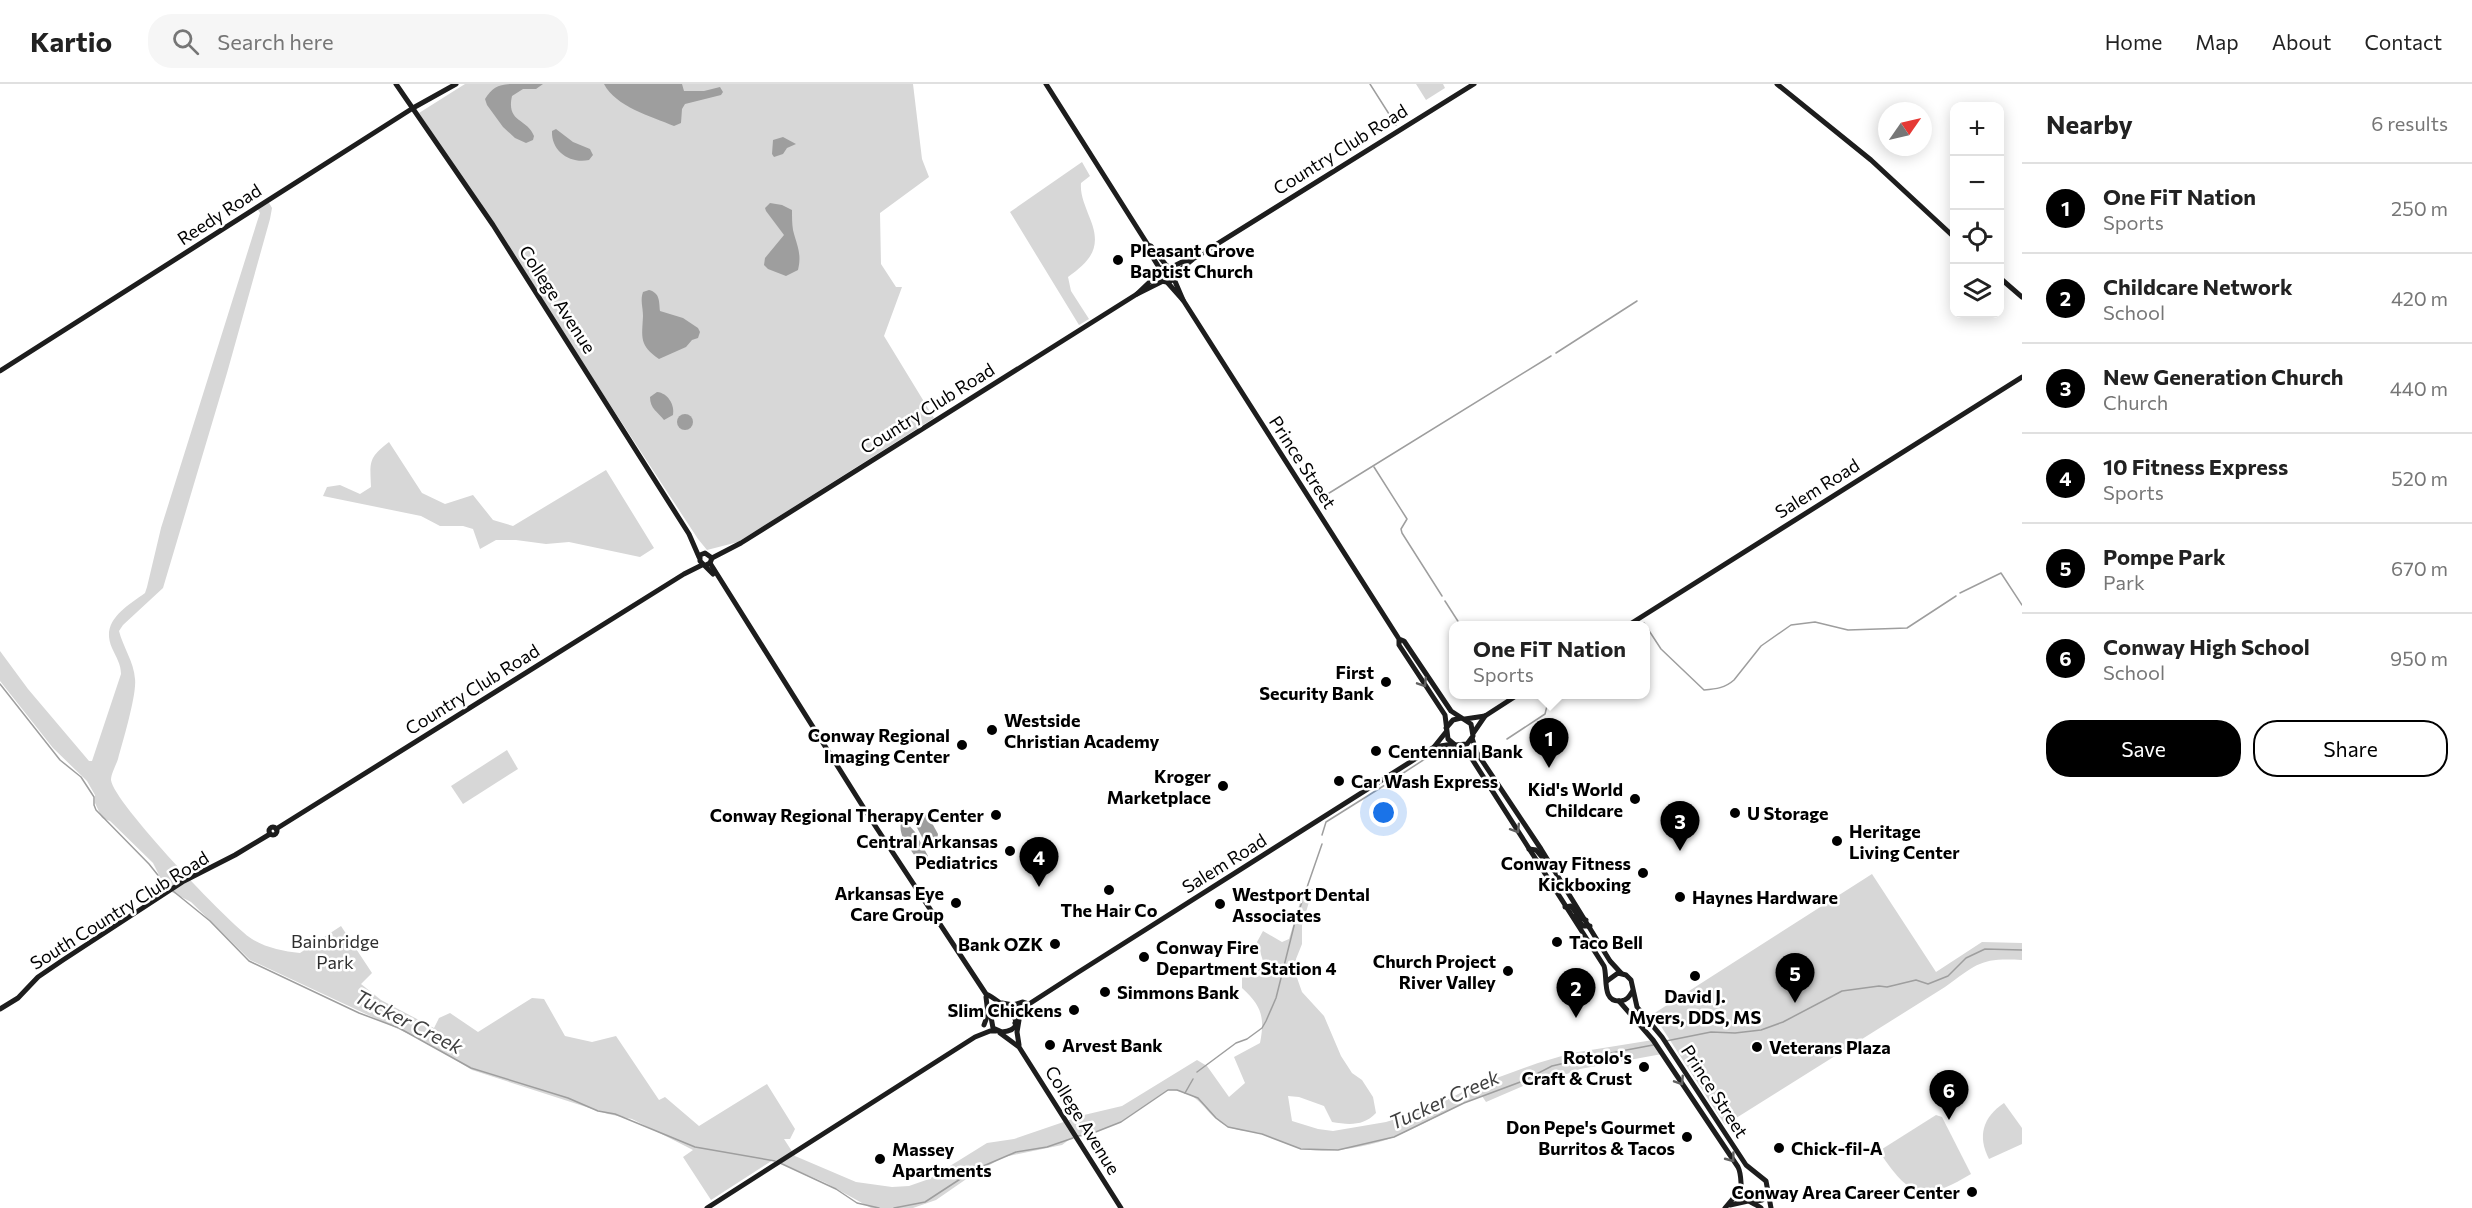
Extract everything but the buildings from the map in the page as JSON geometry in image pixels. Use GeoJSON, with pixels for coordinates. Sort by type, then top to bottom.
{"type":"FeatureCollection","features":[{"type":"Feature","properties":{"kind":"street","name":"College Avenue"},"geometry":{"type":"LineString","coordinates":[[396,84],[493,225],[986,995],[991,1007],[991,1017]]}},
{"type":"Feature","properties":{"kind":"street","name":"Reedy Road"},"geometry":{"type":"LineString","coordinates":[[0,371],[413,108],[456,84]]}},
{"type":"Feature","properties":{"kind":"street"},"geometry":{"type":"LineString","coordinates":[[1046,84],[1148,245],[1166,265],[1172,267]]}},
{"type":"Feature","properties":{"kind":"street","name":"Country Club Road"},"geometry":{"type":"LineString","coordinates":[[270,834],[275,835],[276,829],[705,559],[733,548],[1137,294],[1175,276],[1192,259],[1474,84]]}},
{"type":"Feature","properties":{"kind":"street"},"geometry":{"type":"LineString","coordinates":[[1777,84],[1871,160],[1950,233]]}},
{"type":"Feature","properties":{"kind":"street"},"geometry":{"type":"LineString","coordinates":[[1148,245],[1147,248],[1159,271]]}},
{"type":"Feature","properties":{"kind":"street","name":"Country Club Road"},"geometry":{"type":"LineString","coordinates":[[1172,267],[1192,259]]}},
{"type":"Feature","properties":{"kind":"street","name":"Country Club Road"},"geometry":{"type":"LineString","coordinates":[[1137,294],[1166,265]]}},
{"type":"Feature","properties":{"kind":"street","name":"Prince Street"},"geometry":{"type":"LineString","coordinates":[[1172,267],[1183,300]]}},
{"type":"Feature","properties":{"kind":"street","name":"Prince Street"},"geometry":{"type":"LineString","coordinates":[[1159,271],[1165,282],[1183,300],[1443,711],[1446,730]]}},
{"type":"Feature","properties":{"kind":"street"},"geometry":{"type":"LineString","coordinates":[[2004,281],[2022,297]]}},
{"type":"Feature","properties":{"kind":"street","name":"Salem Road"},"geometry":{"type":"LineString","coordinates":[[1635,621],[2022,376]]}},
{"type":"Feature","properties":{"kind":"street","name":"Prince Street"},"geometry":{"type":"LineString","coordinates":[[1399,642],[1419,664],[1451,711],[1463,719]]}},
{"type":"Feature","properties":{"kind":"street"},"geometry":{"type":"LineString","coordinates":[[1457,745],[1467,744],[1485,716],[1511,699]]}},
{"type":"Feature","properties":{"kind":"street"},"geometry":{"type":"LineString","coordinates":[[1463,719],[1471,724],[1477,753],[1557,874],[1610,961],[1631,980],[1632,992],[1627,998],[1619,1001],[1608,994],[1604,966],[1485,780],[1457,745],[1448,739],[1446,730],[1453,720],[1485,716]]}},
{"type":"Feature","properties":{"kind":"street","name":"Salem Road"},"geometry":{"type":"LineString","coordinates":[[1007,1009],[1027,1003],[1434,747],[1446,730]]}},
{"type":"Feature","properties":{"kind":"street","name":"Salem Road"},"geometry":{"type":"LineString","coordinates":[[1434,747],[1457,745]]}},
{"type":"Feature","properties":{"kind":"street"},"geometry":{"type":"LineString","coordinates":[[1485,780],[1490,782],[1499,796],[1509,800]]}},
{"type":"Feature","properties":{"kind":"street","name":"South Country Club Road"},"geometry":{"type":"LineString","coordinates":[[0,1009],[18,998],[38,977],[184,881],[270,834]]}},
{"type":"Feature","properties":{"kind":"street"},"geometry":{"type":"LineString","coordinates":[[1529,849],[1536,850],[1549,868],[1557,874]]}},
{"type":"Feature","properties":{"kind":"street"},"geometry":{"type":"LineString","coordinates":[[1533,856],[1539,858],[1548,872],[1557,874]]}},
{"type":"Feature","properties":{"kind":"street"},"geometry":{"type":"LineString","coordinates":[[1565,907],[1571,906],[1580,918],[1588,923]]}},
{"type":"Feature","properties":{"kind":"street"},"geometry":{"type":"LineString","coordinates":[[1569,913],[1574,915],[1583,926],[1588,923]]}},
{"type":"Feature","properties":{"kind":"street"},"geometry":{"type":"LineString","coordinates":[[1607,982],[1611,976],[1621,973]]}},
{"type":"Feature","properties":{"kind":"street","name":"Prince Street"},"geometry":{"type":"LineString","coordinates":[[1632,992],[1637,1007],[1662,1037],[1746,1165],[1757,1175]]}},
{"type":"Feature","properties":{"kind":"street","name":"College Avenue"},"geometry":{"type":"LineString","coordinates":[[986,995],[1007,1009]]}},
{"type":"Feature","properties":{"kind":"street"},"geometry":{"type":"LineString","coordinates":[[977,1037],[988,1014],[986,995]]}},
{"type":"Feature","properties":{"kind":"street","name":"Prince Street"},"geometry":{"type":"LineString","coordinates":[[1619,1001],[1653,1040],[1738,1167],[1742,1186]]}},
{"type":"Feature","properties":{"kind":"street"},"geometry":{"type":"LineString","coordinates":[[998,1002],[1013,1005],[1027,1003]]}},
{"type":"Feature","properties":{"kind":"street","name":"Salem Road"},"geometry":{"type":"LineString","coordinates":[[1014,1024],[1027,1003]]}},
{"type":"Feature","properties":{"kind":"street"},"geometry":{"type":"LineString","coordinates":[[707,1208],[977,1037],[990,1031],[1007,1032],[1014,1024],[1014,1015],[1007,1009],[998,1009],[984,1025]]}},
{"type":"Feature","properties":{"kind":"street"},"geometry":{"type":"LineString","coordinates":[[991,1017],[992,1025],[1000,1033]]}},
{"type":"Feature","properties":{"kind":"street"},"geometry":{"type":"LineString","coordinates":[[1019,1018],[1017,1032],[1019,1046]]}},
{"type":"Feature","properties":{"kind":"street","name":"College Avenue"},"geometry":{"type":"LineString","coordinates":[[1014,1024],[1019,1046],[1121,1208]]}},
{"type":"Feature","properties":{"kind":"street","name":"College Avenue"},"geometry":{"type":"LineString","coordinates":[[1000,1033],[1019,1046]]}},
{"type":"Feature","properties":{"kind":"street"},"geometry":{"type":"LineString","coordinates":[[1727,1206],[1748,1177],[1757,1175],[1767,1183],[1771,1208]]}},
{"type":"Feature","properties":{"kind":"street"},"geometry":{"type":"LineString","coordinates":[[1742,1186],[1743,1195],[1761,1208]]}},
{"type":"Feature","properties":{"kind":"street"},"geometry":{"type":"LineString","coordinates":[[1727,1206],[1762,1200],[1768,1193]]}},
{"type":"Feature","properties":{"kind":"green space"},"geometry":{"type":"Polygon","coordinates":[[[465,84],[913,84],[922,159],[929,177],[880,213],[881,264],[896,287],[902,287],[884,336],[934,418],[738,542],[707,550],[419,113],[465,84]]]}},
{"type":"Feature","properties":{"kind":"green space"},"geometry":{"type":"Polygon","coordinates":[[[1416,84],[1443,84],[1445,88],[1426,100],[1416,84]]]}},
{"type":"Feature","properties":{"kind":"green space"},"geometry":{"type":"Polygon","coordinates":[[[1082,162],[1090,176],[1081,183],[1081,187],[1083,200],[1093,226],[1095,244],[1089,258],[1068,277],[1071,291],[1089,319],[1079,325],[1010,212],[1082,162]]]}},
{"type":"Feature","properties":{"kind":"green space","name":"Bainbridge Park"},"geometry":{"type":"Polygon","coordinates":[[[268,201],[272,208],[270,219],[163,588],[119,631],[133,667],[135,686],[126,730],[111,780],[117,793],[131,812],[174,862],[221,911],[252,939],[275,949],[300,953],[341,926],[372,973],[361,984],[381,1000],[434,1028],[439,1018],[450,1013],[478,1032],[532,998],[544,999],[565,1036],[592,1042],[616,1036],[659,1100],[665,1097],[699,1126],[767,1084],[795,1129],[790,1139],[784,1139],[795,1156],[856,1182],[892,1187],[909,1186],[929,1179],[987,1143],[1014,1139],[1084,1115],[1122,1106],[1197,1060],[1207,1066],[1229,1097],[1245,1083],[1234,1057],[1260,1043],[1262,1026],[1258,1007],[1242,988],[1242,977],[1263,961],[1257,942],[1263,931],[1282,942],[1289,939],[1304,889],[1313,889],[1302,925],[1302,944],[1296,959],[1296,975],[1302,992],[1324,1016],[1341,1056],[1373,1097],[1376,1113],[1356,1124],[1332,1122],[1324,1106],[1299,1097],[1288,1096],[1292,1121],[1333,1131],[1386,1122],[1433,1107],[1472,1087],[1572,1053],[1653,1040],[1662,1054],[1580,1069],[1556,1078],[1542,1078],[1486,1102],[1482,1096],[1394,1137],[1347,1149],[1310,1150],[1294,1147],[1260,1133],[1233,1128],[1221,1123],[1189,1094],[1168,1090],[1121,1122],[1088,1135],[1070,1139],[1062,1145],[1004,1157],[975,1173],[936,1200],[913,1208],[871,1208],[826,1183],[773,1160],[711,1200],[683,1157],[693,1150],[632,1119],[608,1114],[472,1070],[426,1042],[250,960],[191,902],[166,889],[153,863],[110,821],[102,818],[95,803],[95,795],[87,781],[53,748],[0,681],[0,651],[28,689],[89,761],[92,761],[121,674],[109,638],[109,630],[112,622],[123,609],[145,593],[161,528],[260,213],[257,208],[268,201]]]}},
{"type":"Feature","properties":{"kind":"green space"},"geometry":{"type":"Polygon","coordinates":[[[389,442],[422,493],[445,504],[473,495],[493,520],[513,526],[606,470],[654,548],[640,557],[569,542],[546,544],[496,540],[480,549],[473,529],[463,526],[440,526],[421,516],[323,496],[327,487],[340,485],[360,494],[371,487],[372,461],[377,452],[389,442]]]}},
{"type":"Feature","properties":{"kind":"green space"},"geometry":{"type":"Polygon","coordinates":[[[507,750],[518,769],[463,804],[451,786],[507,750]]]}},
{"type":"Feature","properties":{"kind":"green space"},"geometry":{"type":"Polygon","coordinates":[[[1872,874],[1936,972],[1982,942],[2022,943],[2022,960],[1988,961],[1973,967],[1945,987],[1725,1125],[1653,1014],[1872,874]]]}},
{"type":"Feature","properties":{"kind":"green space"},"geometry":{"type":"Polygon","coordinates":[[[2004,1103],[2022,1128],[2022,1144],[1989,1159],[1983,1143],[1984,1128],[1991,1114],[2004,1103]]]}},
{"type":"Feature","properties":{"kind":"green space"},"geometry":{"type":"Polygon","coordinates":[[[1936,1115],[1942,1117],[1971,1174],[1941,1189],[1929,1192],[1918,1191],[1899,1178],[1879,1151],[1936,1115]]]}},
{"type":"Feature","properties":{"kind":"shaded area"},"geometry":{"type":"Polygon","coordinates":[[[510,84],[543,84],[536,89],[523,89],[512,96],[511,105],[514,116],[531,130],[534,136],[533,140],[526,143],[515,138],[503,127],[485,99],[495,88],[510,84]]]}},
{"type":"Feature","properties":{"kind":"shaded area"},"geometry":{"type":"Polygon","coordinates":[[[604,84],[682,84],[684,91],[704,91],[720,87],[723,92],[721,95],[685,104],[682,109],[681,123],[674,126],[625,105],[604,84]]]}},
{"type":"Feature","properties":{"kind":"shaded area"},"geometry":{"type":"Polygon","coordinates":[[[556,129],[573,142],[590,149],[593,155],[589,160],[575,160],[563,155],[555,145],[553,138],[552,131],[556,129]]]}},
{"type":"Feature","properties":{"kind":"shaded area"},"geometry":{"type":"Polygon","coordinates":[[[783,137],[796,144],[787,148],[783,154],[774,157],[772,154],[773,140],[783,137]]]}},
{"type":"Feature","properties":{"kind":"shaded area"},"geometry":{"type":"Polygon","coordinates":[[[770,203],[792,210],[799,264],[798,270],[786,276],[764,265],[765,258],[784,235],[766,211],[765,208],[770,203]]]}},
{"type":"Feature","properties":{"kind":"shaded area"},"geometry":{"type":"Polygon","coordinates":[[[649,290],[657,295],[660,311],[683,318],[698,328],[700,332],[698,338],[692,340],[686,347],[659,359],[645,345],[642,336],[642,295],[643,292],[649,290]]]}},
{"type":"Feature","properties":{"kind":"shaded area"},"geometry":{"type":"Polygon","coordinates":[[[657,392],[667,397],[673,407],[673,415],[664,420],[650,401],[650,397],[657,392]]]}},
{"type":"Feature","properties":{"kind":"shaded area"},"geometry":{"type":"Polygon","coordinates":[[[682,414],[688,414],[693,422],[691,428],[682,430],[677,425],[677,419],[682,414]]]}},
{"type":"Feature","properties":{"kind":"shaded area"},"geometry":{"type":"Polygon","coordinates":[[[927,814],[938,834],[937,840],[931,844],[923,839],[914,822],[916,817],[927,814]]]}},
{"type":"Feature","properties":{"kind":"shaded area"},"geometry":{"type":"Polygon","coordinates":[[[901,823],[907,823],[915,832],[928,856],[925,861],[917,859],[905,842],[901,833],[901,823]]]}},
{"type":"Feature","properties":{"kind":"waterway"},"geometry":{"type":"LineString","coordinates":[[1370,84],[1396,125]]}},
{"type":"Feature","properties":{"kind":"waterway"},"geometry":{"type":"LineString","coordinates":[[1556,353],[1637,301]]}},
{"type":"Feature","properties":{"kind":"waterway"},"geometry":{"type":"LineString","coordinates":[[1326,495],[1551,356]]}},
{"type":"Feature","properties":{"kind":"waterway"},"geometry":{"type":"LineString","coordinates":[[1374,467],[1407,519],[1401,529],[1402,533],[1442,596]]}},
{"type":"Feature","properties":{"kind":"waterway"},"geometry":{"type":"LineString","coordinates":[[1960,593],[2001,573],[2022,605]]}},
{"type":"Feature","properties":{"kind":"waterway"},"geometry":{"type":"LineString","coordinates":[[1650,632],[1661,649],[1704,690],[1720,688],[1731,683],[1761,646],[1791,625],[1815,622],[1848,630],[1907,628],[1956,596]]}},
{"type":"Feature","properties":{"kind":"waterway"},"geometry":{"type":"LineString","coordinates":[[1445,601],[1458,621]]}},
{"type":"Feature","properties":{"kind":"waterway","name":"Tucker Creek"},"geometry":{"type":"LineString","coordinates":[[0,684],[60,760],[81,777],[94,797],[96,810],[149,864],[169,889]]}},
{"type":"Feature","properties":{"kind":"waterway"},"geometry":{"type":"LineString","coordinates":[[1507,739],[1545,714],[1549,699]]}},
{"type":"Feature","properties":{"kind":"waterway"},"geometry":{"type":"LineString","coordinates":[[1391,781],[1428,757]]}},
{"type":"Feature","properties":{"kind":"waterway"},"geometry":{"type":"LineString","coordinates":[[1322,835],[1326,822],[1385,785]]}},
{"type":"Feature","properties":{"kind":"waterway"},"geometry":{"type":"LineString","coordinates":[[1197,1072],[1236,1043],[1247,1039],[1262,1028],[1266,1021],[1276,998],[1295,922],[1322,844]]}},
{"type":"Feature","properties":{"kind":"waterway","name":"Tucker Creek"},"geometry":{"type":"LineString","coordinates":[[173,891],[210,921],[249,961],[359,1013],[399,1028],[471,1068],[568,1098],[598,1111],[615,1114],[695,1147],[775,1161]]}},
{"type":"Feature","properties":{"kind":"waterway","name":"Tucker Creek"},"geometry":{"type":"LineString","coordinates":[[1666,1041],[1711,1032],[1735,1033],[1761,1030],[1783,1022],[1842,991],[1887,987],[1916,980],[1928,984],[1948,976],[1966,958],[1985,949],[2022,950]]}},
{"type":"Feature","properties":{"kind":"waterway","name":"Tucker Creek"},"geometry":{"type":"LineString","coordinates":[[1077,1136],[1088,1135],[1121,1122],[1168,1090],[1177,1090],[1198,1098],[1216,1118],[1228,1127],[1262,1134],[1301,1149],[1338,1150],[1394,1137],[1464,1103],[1523,1081],[1552,1066],[1653,1045]]}},
{"type":"Feature","properties":{"kind":"waterway"},"geometry":{"type":"LineString","coordinates":[[1185,1093],[1193,1079]]}},
{"type":"Feature","properties":{"kind":"waterway","name":"Tucker Creek"},"geometry":{"type":"LineString","coordinates":[[894,1208],[925,1202],[974,1170],[1016,1152],[1047,1147],[1073,1138]]}},
{"type":"Feature","properties":{"kind":"waterway","name":"Tucker Creek"},"geometry":{"type":"LineString","coordinates":[[780,1163],[836,1189],[857,1203],[879,1208]]}},
{"type":"Feature","properties":{"kind":"place","name":"Pleasant Grove Baptist Church"},"geometry":{"type":"Point","coordinates":[1118,260]}},
{"type":"Feature","properties":{"kind":"place","name":"First Security Bank"},"geometry":{"type":"Point","coordinates":[1386,682]}},
{"type":"Feature","properties":{"kind":"place","name":"Westside Christian Academy"},"geometry":{"type":"Point","coordinates":[992,730]}},
{"type":"Feature","properties":{"kind":"place","name":"Conway Regional Imaging Center"},"geometry":{"type":"Point","coordinates":[962,745]}},
{"type":"Feature","properties":{"kind":"place","name":"Centennial Bank"},"geometry":{"type":"Point","coordinates":[1376,751]}},
{"type":"Feature","properties":{"kind":"place","name":"One FiT Nation"},"geometry":{"type":"Point","coordinates":[1549,768]}},
{"type":"Feature","properties":{"kind":"place","name":"Car Wash Express"},"geometry":{"type":"Point","coordinates":[1339,781]}},
{"type":"Feature","properties":{"kind":"place","name":"Kroger Marketplace"},"geometry":{"type":"Point","coordinates":[1223,786]}},
{"type":"Feature","properties":{"kind":"place","name":"Kid's World Childcare"},"geometry":{"type":"Point","coordinates":[1635,799]}},
{"type":"Feature","properties":{"kind":"place","name":"U Storage"},"geometry":{"type":"Point","coordinates":[1735,813]}},
{"type":"Feature","properties":{"kind":"place","name":"Conway Regional Therapy Center"},"geometry":{"type":"Point","coordinates":[996,815]}},
{"type":"Feature","properties":{"kind":"place","name":"Heritage Living Center"},"geometry":{"type":"Point","coordinates":[1837,841]}},
{"type":"Feature","properties":{"kind":"place","name":"Central Arkansas Pediatrics"},"geometry":{"type":"Point","coordinates":[1010,851]}},
{"type":"Feature","properties":{"kind":"place","name":"New Generation Church"},"geometry":{"type":"Point","coordinates":[1680,851]}},
{"type":"Feature","properties":{"kind":"place","name":"Conway Fitness Kickboxing"},"geometry":{"type":"Point","coordinates":[1643,873]}},
{"type":"Feature","properties":{"kind":"place","name":"10 Fitness Express"},"geometry":{"type":"Point","coordinates":[1039,887]}},
{"type":"Feature","properties":{"kind":"place","name":"The Hair Co"},"geometry":{"type":"Point","coordinates":[1109,890]}},
{"type":"Feature","properties":{"kind":"place","name":"Haynes Hardware"},"geometry":{"type":"Point","coordinates":[1680,897]}},
{"type":"Feature","properties":{"kind":"place","name":"Arkansas Eye Care Group"},"geometry":{"type":"Point","coordinates":[956,903]}},
{"type":"Feature","properties":{"kind":"place","name":"Westport Dental Associates"},"geometry":{"type":"Point","coordinates":[1220,904]}},
{"type":"Feature","properties":{"kind":"place","name":"Taco Bell"},"geometry":{"type":"Point","coordinates":[1557,942]}},
{"type":"Feature","properties":{"kind":"place","name":"Bank OZK"},"geometry":{"type":"Point","coordinates":[1055,944]}},
{"type":"Feature","properties":{"kind":"place","name":"Conway Fire Department Station 4"},"geometry":{"type":"Point","coordinates":[1144,957]}},
{"type":"Feature","properties":{"kind":"place","name":"Church Project River Valley"},"geometry":{"type":"Point","coordinates":[1508,971]}},
{"type":"Feature","properties":{"kind":"place","name":"David J. Myers, DDS, MS"},"geometry":{"type":"Point","coordinates":[1695,976]}},
{"type":"Feature","properties":{"kind":"place","name":"Simmons Bank"},"geometry":{"type":"Point","coordinates":[1105,992]}},
{"type":"Feature","properties":{"kind":"place","name":"Pompe Park"},"geometry":{"type":"Point","coordinates":[1795,1003]}},
{"type":"Feature","properties":{"kind":"place","name":"Slim Chickens"},"geometry":{"type":"Point","coordinates":[1074,1010]}},
{"type":"Feature","properties":{"kind":"place","name":"Childcare Network"},"geometry":{"type":"Point","coordinates":[1576,1018]}},
{"type":"Feature","properties":{"kind":"place","name":"Arvest Bank"},"geometry":{"type":"Point","coordinates":[1050,1045]}},
{"type":"Feature","properties":{"kind":"place","name":"Veterans Plaza"},"geometry":{"type":"Point","coordinates":[1757,1047]}},
{"type":"Feature","properties":{"kind":"place","name":"Rotolo's Craft & Crust"},"geometry":{"type":"Point","coordinates":[1644,1067]}},
{"type":"Feature","properties":{"kind":"place","name":"Conway High School"},"geometry":{"type":"Point","coordinates":[1949,1120]}},
{"type":"Feature","properties":{"kind":"place","name":"Don Pepe's Gourmet Burritos & Tacos"},"geometry":{"type":"Point","coordinates":[1687,1137]}},
{"type":"Feature","properties":{"kind":"place","name":"Chick-fil-A"},"geometry":{"type":"Point","coordinates":[1779,1148]}},
{"type":"Feature","properties":{"kind":"place","name":"Massey Apartments"},"geometry":{"type":"Point","coordinates":[880,1159]}},
{"type":"Feature","properties":{"kind":"place","name":"Conway Area Career Center"},"geometry":{"type":"Point","coordinates":[1972,1192]}}]}
